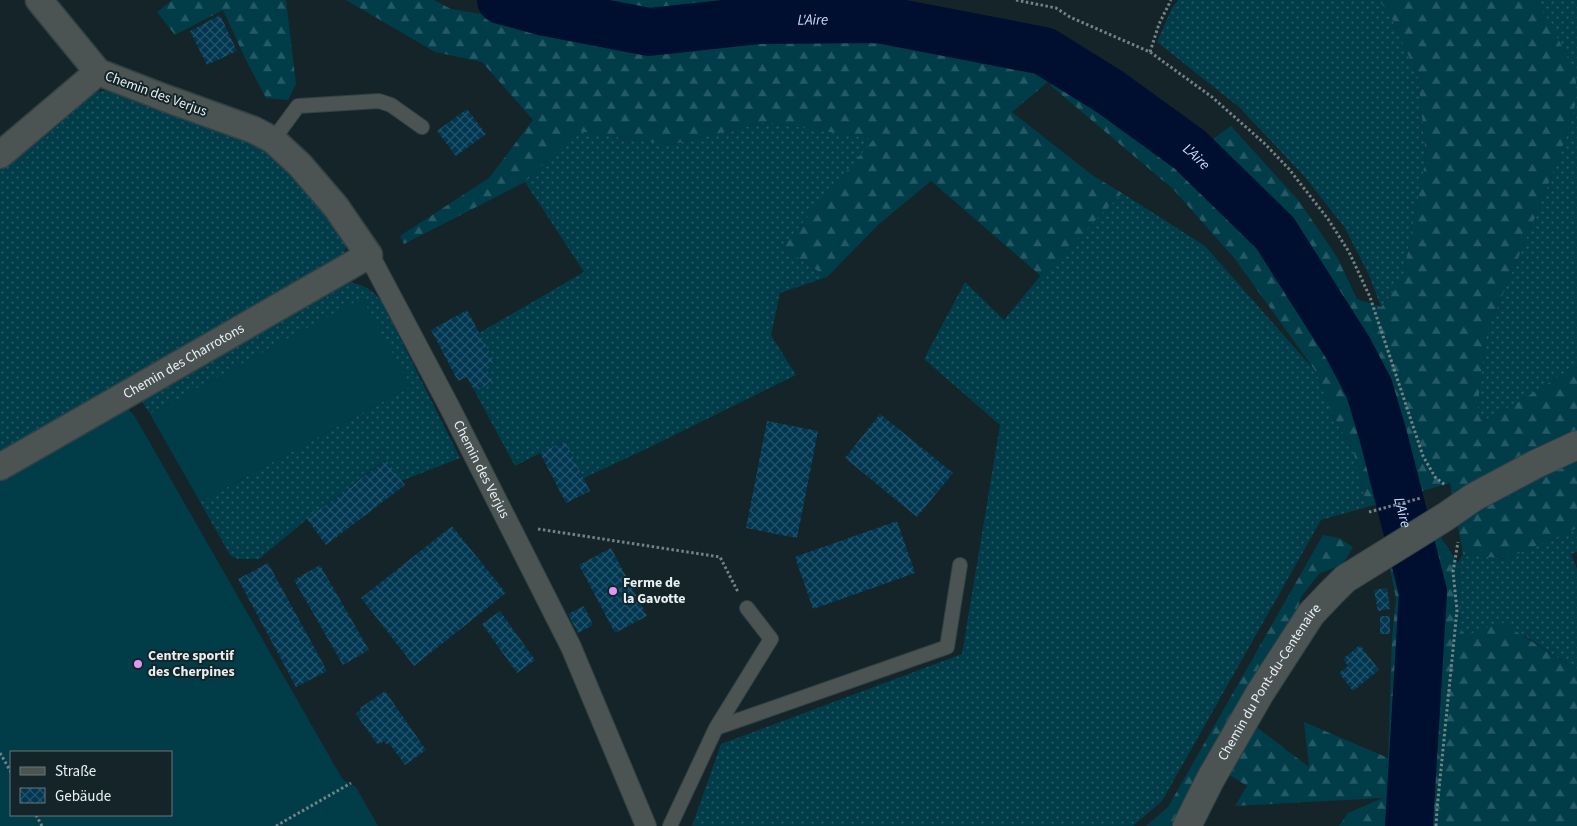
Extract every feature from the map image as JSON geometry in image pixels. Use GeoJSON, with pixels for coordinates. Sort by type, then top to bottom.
{"type":"FeatureCollection","features":[{"type":"Feature","properties":{"kind":"street","name":"Chemin des Verjus"},"geometry":{"type":"LineString","coordinates":[[39,0],[98,72],[254,130],[273,140],[300,165],[336,207],[369,255],[510,525],[571,647],[646,826]]}},
{"type":"Feature","properties":{"kind":"street"},"geometry":{"type":"LineString","coordinates":[[0,155],[98,72]]}},
{"type":"Feature","properties":{"kind":"street","name":"Chemin des Charrotons"},"geometry":{"type":"LineString","coordinates":[[0,467],[369,255]]}},
{"type":"Feature","properties":{"kind":"street"},"geometry":{"type":"LineString","coordinates":[[1450,505],[1474,497],[1528,468],[1577,445]]}},
{"type":"Feature","properties":{"kind":"street","name":"Chemin du Pont-du-Centenaire"},"geometry":{"type":"LineString","coordinates":[[1187,826],[1210,780],[1260,693],[1311,614],[1345,579],[1378,558],[1450,505]]}},
{"type":"Feature","properties":{"kind":"lane"},"geometry":{"type":"LineString","coordinates":[[273,140],[298,106],[379,101],[391,105],[422,127]]}},
{"type":"Feature","properties":{"kind":"lane"},"geometry":{"type":"LineString","coordinates":[[716,728],[946,647],[960,565]]}},
{"type":"Feature","properties":{"kind":"lane"},"geometry":{"type":"LineString","coordinates":[[670,826],[716,728],[771,639],[747,608]]}},
{"type":"Feature","properties":{"kind":"path"},"geometry":{"type":"LineString","coordinates":[[1016,0],[1056,8],[1070,17],[1150,52],[1212,97],[1264,143],[1288,169],[1328,219],[1349,252],[1370,297],[1424,456],[1450,505],[1463,522],[1454,561],[1453,582],[1457,610],[1436,826]]}},
{"type":"Feature","properties":{"kind":"path"},"geometry":{"type":"LineString","coordinates":[[1150,52],[1159,24],[1171,0]]}},
{"type":"Feature","properties":{"kind":"path"},"geometry":{"type":"LineString","coordinates":[[1369,512],[1426,497]]}},
{"type":"Feature","properties":{"kind":"path"},"geometry":{"type":"LineString","coordinates":[[510,525],[720,557],[747,608]]}},
{"type":"Feature","properties":{"kind":"path"},"geometry":{"type":"LineString","coordinates":[[0,752],[10,770]]}},
{"type":"Feature","properties":{"kind":"path"},"geometry":{"type":"LineString","coordinates":[[276,826],[351,784]]}},
{"type":"Feature","properties":{"kind":"green space"},"geometry":{"type":"Polygon","coordinates":[[[172,0],[286,0],[296,84],[288,100],[266,98],[223,10],[175,35],[157,12],[172,0]]]}},
{"type":"Feature","properties":{"kind":"green space"},"geometry":{"type":"Polygon","coordinates":[[[346,0],[434,0],[451,9],[545,24],[567,0],[796,0],[757,42],[929,31],[1063,69],[1012,112],[1092,175],[1122,193],[1041,276],[931,181],[879,224],[827,277],[782,247],[874,139],[766,122],[670,145],[577,131],[525,182],[404,244],[400,236],[489,178],[533,120],[482,62],[435,52],[346,0]]]}},
{"type":"Feature","properties":{"kind":"green space"},"geometry":{"type":"Polygon","coordinates":[[[1178,0],[1378,0],[1389,12],[1418,77],[1426,158],[1402,281],[1381,307],[1369,275],[1345,228],[1305,177],[1239,107],[1157,42],[1172,8],[1178,0]]]}},
{"type":"Feature","properties":{"kind":"green space"},"geometry":{"type":"Polygon","coordinates":[[[1378,0],[1535,0],[1550,23],[1576,74],[1575,106],[1560,155],[1486,334],[1477,413],[1487,419],[1577,365],[1577,528],[1506,559],[1463,554],[1450,483],[1367,507],[1354,454],[1330,409],[1316,372],[1235,259],[1173,189],[1050,85],[1063,74],[1184,160],[1231,126],[1299,201],[1337,257],[1357,299],[1381,307],[1402,281],[1426,158],[1418,77],[1389,12],[1378,0]]]}},
{"type":"Feature","properties":{"kind":"green space"},"geometry":{"type":"Polygon","coordinates":[[[1535,0],[1577,0],[1577,365],[1487,419],[1477,413],[1486,334],[1560,155],[1575,106],[1550,23],[1535,0]]]}},
{"type":"Feature","properties":{"kind":"green space"},"geometry":{"type":"Polygon","coordinates":[[[110,90],[178,117],[238,137],[278,154],[308,185],[347,243],[342,263],[0,456],[0,169],[89,93],[110,90]]]}},
{"type":"Feature","properties":{"kind":"green space"},"geometry":{"type":"Polygon","coordinates":[[[766,122],[875,139],[782,247],[827,277],[780,293],[771,335],[796,375],[584,478],[564,441],[515,466],[475,392],[493,381],[486,367],[495,362],[479,333],[584,272],[525,182],[577,131],[670,145],[766,122]]]}},
{"type":"Feature","properties":{"kind":"green space"},"geometry":{"type":"Polygon","coordinates":[[[1122,193],[1205,246],[1316,372],[1330,409],[1354,454],[1367,507],[1321,520],[1162,801],[1133,826],[692,826],[721,744],[962,654],[1000,425],[924,359],[965,282],[1004,320],[1041,275],[1122,193]]]}},
{"type":"Feature","properties":{"kind":"green space"},"geometry":{"type":"Polygon","coordinates":[[[348,282],[367,288],[382,302],[460,458],[401,481],[385,460],[307,519],[259,559],[237,559],[230,555],[200,502],[411,386],[362,299],[150,414],[137,393],[338,283],[348,282]]]}},
{"type":"Feature","properties":{"kind":"green space"},"geometry":{"type":"Polygon","coordinates":[[[362,298],[411,386],[200,502],[150,414],[362,298]]]}},
{"type":"Feature","properties":{"kind":"green space","name":"Centre sportif des Cherpines"},"geometry":{"type":"Polygon","coordinates":[[[123,404],[134,415],[343,780],[356,787],[378,826],[0,826],[0,476],[123,404]]]}},
{"type":"Feature","properties":{"kind":"green space"},"geometry":{"type":"Polygon","coordinates":[[[1577,528],[1577,552],[1571,554],[1577,569],[1577,670],[1525,636],[1461,637],[1458,563],[1463,554],[1506,559],[1577,528]]]}},
{"type":"Feature","properties":{"kind":"green space"},"geometry":{"type":"Polygon","coordinates":[[[1323,535],[1339,538],[1353,547],[1343,564],[1319,574],[1301,597],[1293,624],[1172,826],[1146,826],[1168,807],[1323,535]]]}},
{"type":"Feature","properties":{"kind":"green space"},"geometry":{"type":"Polygon","coordinates":[[[1440,536],[1458,563],[1462,637],[1501,622],[1577,670],[1577,826],[1339,826],[1348,813],[1383,798],[1235,806],[1247,786],[1228,774],[1254,725],[1309,767],[1304,722],[1388,758],[1392,639],[1396,598],[1389,564],[1440,536]]]}},
{"type":"Feature","properties":{"kind":"building"},"geometry":{"type":"Polygon","coordinates":[[[220,15],[237,51],[207,65],[190,31],[220,15]]]}},
{"type":"Feature","properties":{"kind":"building"},"geometry":{"type":"Polygon","coordinates":[[[467,109],[486,134],[456,156],[437,131],[467,109]]]}},
{"type":"Feature","properties":{"kind":"building"},"geometry":{"type":"Polygon","coordinates":[[[467,310],[495,362],[486,367],[493,381],[475,392],[467,377],[458,381],[431,330],[467,310]]]}},
{"type":"Feature","properties":{"kind":"building"},"geometry":{"type":"Polygon","coordinates":[[[880,414],[953,473],[917,517],[845,458],[880,414]]]}},
{"type":"Feature","properties":{"kind":"building"},"geometry":{"type":"Polygon","coordinates":[[[767,421],[818,431],[797,538],[746,528],[767,421]]]}},
{"type":"Feature","properties":{"kind":"building"},"geometry":{"type":"Polygon","coordinates":[[[565,441],[590,491],[566,503],[540,453],[565,441]]]}},
{"type":"Feature","properties":{"kind":"building"},"geometry":{"type":"Polygon","coordinates":[[[386,460],[405,485],[326,545],[307,519],[386,460]]]}},
{"type":"Feature","properties":{"kind":"building"},"geometry":{"type":"Polygon","coordinates":[[[897,521],[915,573],[813,609],[795,557],[897,521]]]}},
{"type":"Feature","properties":{"kind":"building"},"geometry":{"type":"Polygon","coordinates":[[[452,526],[506,593],[414,666],[361,598],[452,526]]]}},
{"type":"Feature","properties":{"kind":"building","name":"Ferme de la Gavotte"},"geometry":{"type":"Polygon","coordinates":[[[611,548],[647,616],[615,633],[579,565],[611,548]]]}},
{"type":"Feature","properties":{"kind":"building"},"geometry":{"type":"Polygon","coordinates":[[[268,563],[327,671],[296,687],[238,579],[268,563]]]}},
{"type":"Feature","properties":{"kind":"building"},"geometry":{"type":"Polygon","coordinates":[[[320,565],[369,650],[343,665],[294,580],[320,565]]]}},
{"type":"Feature","properties":{"kind":"building"},"geometry":{"type":"Polygon","coordinates":[[[1387,588],[1390,609],[1378,611],[1374,590],[1387,588]]]}},
{"type":"Feature","properties":{"kind":"building"},"geometry":{"type":"Polygon","coordinates":[[[584,606],[593,625],[578,633],[568,614],[584,606]]]}},
{"type":"Feature","properties":{"kind":"building"},"geometry":{"type":"Polygon","coordinates":[[[500,611],[535,660],[517,673],[482,624],[500,611]]]}},
{"type":"Feature","properties":{"kind":"building"},"geometry":{"type":"Polygon","coordinates":[[[1380,616],[1390,616],[1390,634],[1380,634],[1380,616]]]}},
{"type":"Feature","properties":{"kind":"building"},"geometry":{"type":"Polygon","coordinates":[[[1360,645],[1379,670],[1353,691],[1339,673],[1348,666],[1343,659],[1360,645]]]}},
{"type":"Feature","properties":{"kind":"building"},"geometry":{"type":"Polygon","coordinates":[[[385,691],[426,750],[405,765],[389,743],[386,744],[384,741],[378,745],[356,714],[361,710],[360,708],[385,691]]]}},
{"type":"Feature","properties":{"kind":"waterway","name":"L'Aire"},"geometry":{"type":"LineString","coordinates":[[501,0],[545,12],[649,32],[760,20],[878,19],[1044,51],[1110,92],[1190,150],[1275,233],[1348,348],[1369,388],[1383,435],[1423,592],[1409,826]]}},
{"type":"Feature","properties":{"kind":"place","name":"Ferme de la Gavotte"},"geometry":{"type":"Point","coordinates":[613,591]}},
{"type":"Feature","properties":{"kind":"place","name":"Centre sportif des Cherpines"},"geometry":{"type":"Point","coordinates":[138,664]}}]}
